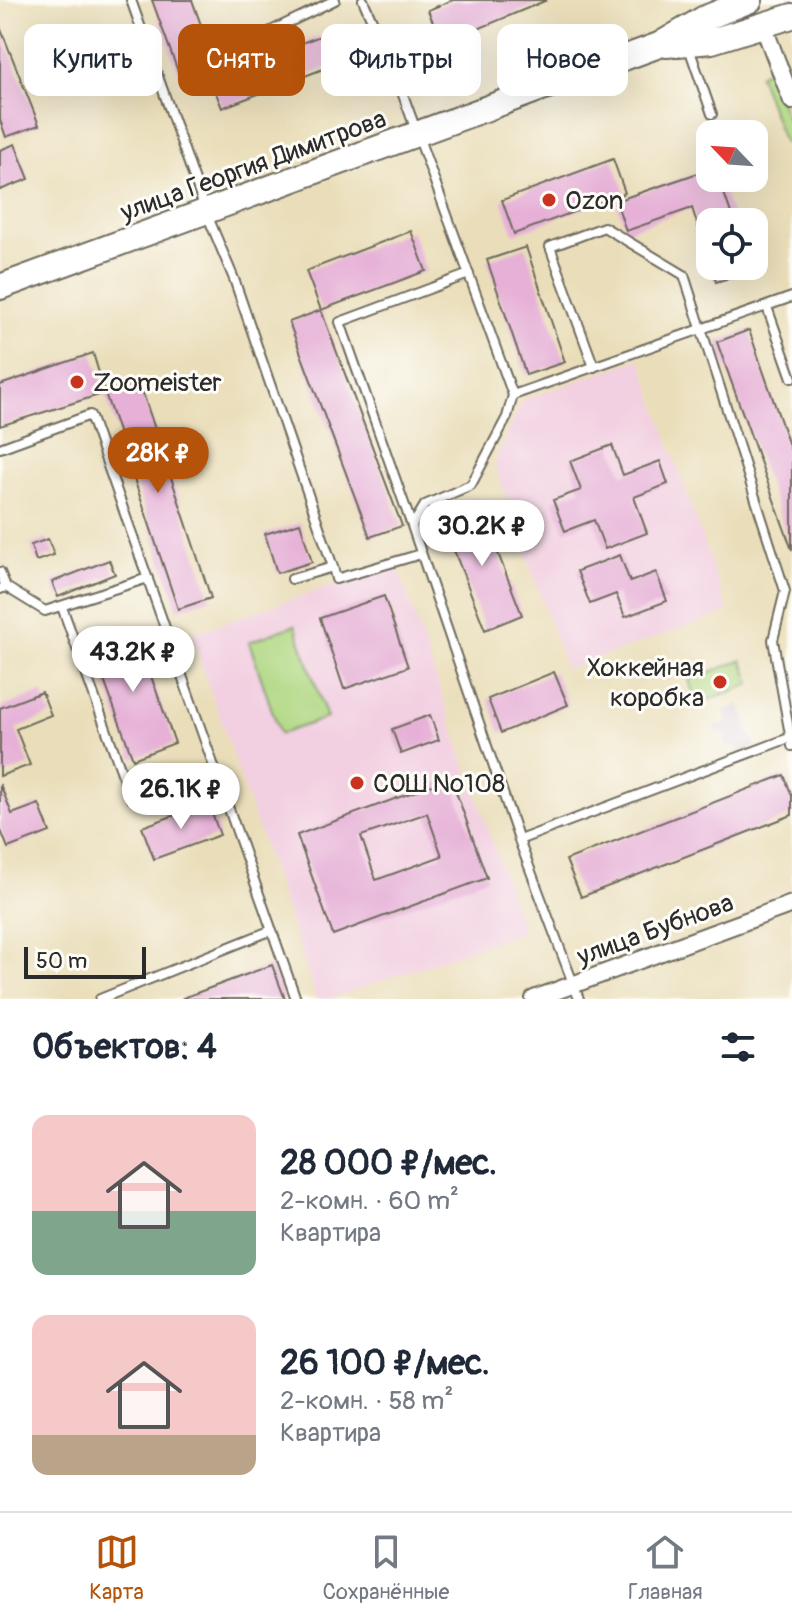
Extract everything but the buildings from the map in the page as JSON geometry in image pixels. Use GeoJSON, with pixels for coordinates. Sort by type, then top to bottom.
{"type":"FeatureCollection","features":[{"type":"Feature","properties":{"kind":"main road","name":"улица Георгия Димитрова"},"geometry":{"type":"LineString","coordinates":[[0,287],[659,45],[703,19],[750,0]]}},
{"type":"Feature","properties":{"kind":"main road","name":"улица Георгия Димитрова"},"geometry":{"type":"LineString","coordinates":[[659,45],[712,41],[792,16]]}},
{"type":"Feature","properties":{"kind":"street"},"geometry":{"type":"LineString","coordinates":[[763,25],[792,101]]}},
{"type":"Feature","properties":{"kind":"street","name":"улица Бубнова"},"geometry":{"type":"LineString","coordinates":[[534,999],[576,992],[792,904]]}},
{"type":"Feature","properties":{"kind":"lane"},"geometry":{"type":"LineString","coordinates":[[131,0],[206,212],[234,279],[336,579],[421,554]]}},
{"type":"Feature","properties":{"kind":"lane"},"geometry":{"type":"LineString","coordinates":[[285,24],[335,0]]}},
{"type":"Feature","properties":{"kind":"lane"},"geometry":{"type":"LineString","coordinates":[[363,0],[395,73],[513,395],[507,417],[471,485],[425,505],[412,526]]}},
{"type":"Feature","properties":{"kind":"lane"},"geometry":{"type":"LineString","coordinates":[[687,43],[712,114]]}},
{"type":"Feature","properties":{"kind":"lane"},"geometry":{"type":"LineString","coordinates":[[519,840],[790,742],[773,640],[785,591],[684,275],[604,227],[550,247],[594,367]]}},
{"type":"Feature","properties":{"kind":"lane"},"geometry":{"type":"LineString","coordinates":[[469,274],[340,322],[519,840],[576,992]]}},
{"type":"Feature","properties":{"kind":"lane"},"geometry":{"type":"LineString","coordinates":[[513,395],[792,297]]}},
{"type":"Feature","properties":{"kind":"lane"},"geometry":{"type":"LineString","coordinates":[[767,307],[792,378]]}},
{"type":"Feature","properties":{"kind":"lane"},"geometry":{"type":"LineString","coordinates":[[0,448],[90,415],[296,999]]}},
{"type":"Feature","properties":{"kind":"lane"},"geometry":{"type":"LineString","coordinates":[[292,579],[333,567]]}},
{"type":"Feature","properties":{"kind":"lane"},"geometry":{"type":"LineString","coordinates":[[0,572],[3,588],[45,611],[148,578]]}},
{"type":"Feature","properties":{"kind":"lane"},"geometry":{"type":"LineString","coordinates":[[62,607],[131,798],[216,772]]}},
{"type":"Feature","properties":{"kind":"lane"},"geometry":{"type":"LineString","coordinates":[[100,999],[272,930]]}},
{"type":"Feature","properties":{"kind":"shaded area"},"geometry":{"type":"Polygon","coordinates":[[[640,359],[728,612],[566,669],[494,463],[523,400],[640,359]]]}},
{"type":"Feature","properties":{"kind":"shaded area","name":"СОШ №108"},"geometry":{"type":"Polygon","coordinates":[[[396,563],[523,931],[329,999],[317,999],[191,634],[396,563]]]}},
{"type":"Feature","properties":{"kind":"shaded area"},"geometry":{"type":"Polygon","coordinates":[[[740,704],[756,747],[738,754],[736,746],[727,749],[722,733],[717,734],[714,727],[728,722],[724,711],[740,704]]]}},
{"type":"Feature","properties":{"kind":"green space"},"geometry":{"type":"Polygon","coordinates":[[[768,69],[792,132],[792,140],[784,143],[759,75],[768,69]]]}},
{"type":"Feature","properties":{"kind":"green space"},"geometry":{"type":"Polygon","coordinates":[[[295,625],[327,718],[280,734],[249,642],[295,625]]]}},
{"type":"Feature","properties":{"kind":"green space","name":"Хоккейная коробка"},"geometry":{"type":"Polygon","coordinates":[[[742,660],[751,684],[697,704],[689,680],[742,660]]]}},
{"type":"Feature","properties":{"kind":"place","name":"Ozon"},"geometry":{"type":"Point","coordinates":[549,200]}},
{"type":"Feature","properties":{"kind":"place","name":"Zoomeister"},"geometry":{"type":"Point","coordinates":[77,382]}},
{"type":"Feature","properties":{"kind":"place","name":"Хоккейная коробка"},"geometry":{"type":"Point","coordinates":[720,682]}},
{"type":"Feature","properties":{"kind":"place","name":"СОШ №108"},"geometry":{"type":"Point","coordinates":[357,783]}}]}
